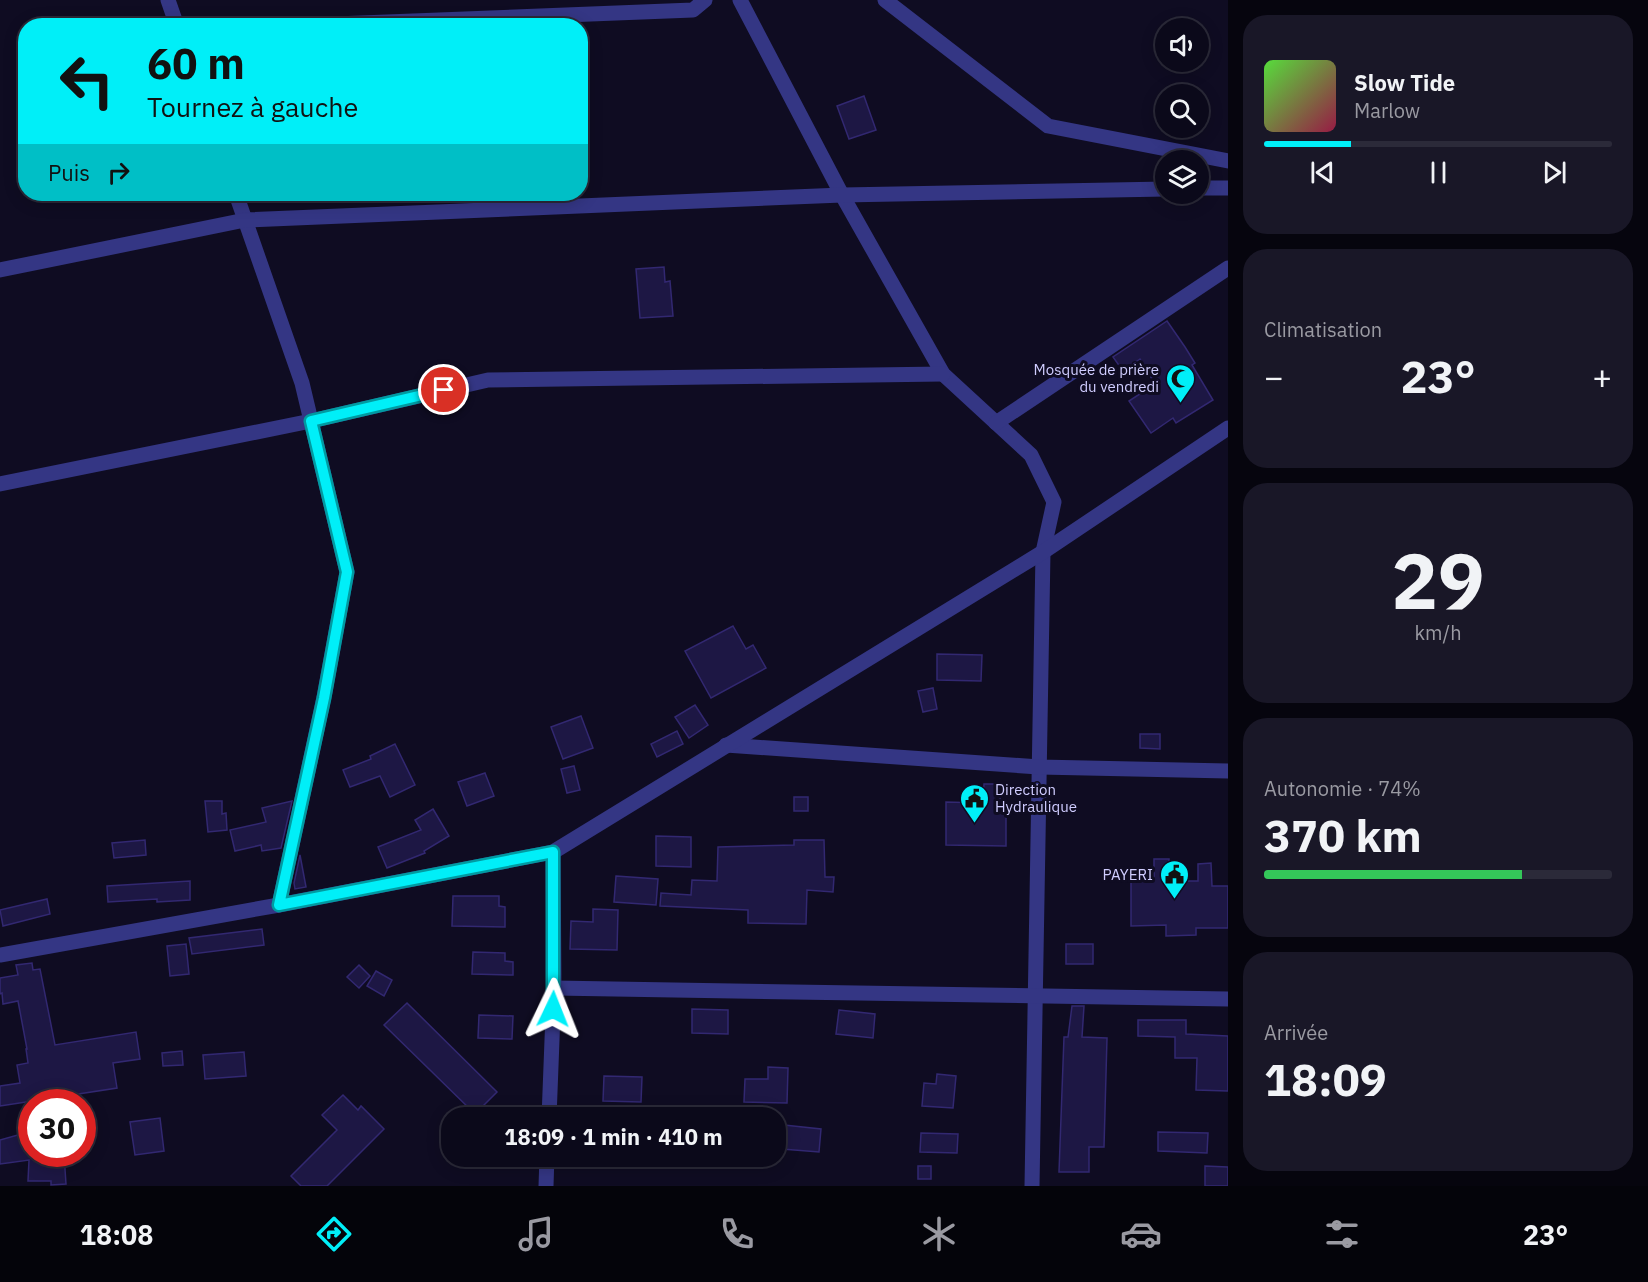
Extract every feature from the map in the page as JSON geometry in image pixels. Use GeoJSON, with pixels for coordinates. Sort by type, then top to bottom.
{"type":"FeatureCollection","features":[{"type":"Feature","properties":{"kind":"street"},"geometry":{"type":"LineString","coordinates":[[168,0],[174,18]]}},
{"type":"Feature","properties":{"kind":"street"},"geometry":{"type":"LineString","coordinates":[[488,18],[693,10],[705,0]]}},
{"type":"Feature","properties":{"kind":"street"},"geometry":{"type":"LineString","coordinates":[[740,0],[842,195],[943,374],[1031,455],[1054,502],[1043,552],[1032,1186]]}},
{"type":"Feature","properties":{"kind":"street"},"geometry":{"type":"LineString","coordinates":[[885,0],[1048,126],[1228,161]]}},
{"type":"Feature","properties":{"kind":"street"},"geometry":{"type":"LineString","coordinates":[[1209,188],[1228,188]]}},
{"type":"Feature","properties":{"kind":"street"},"geometry":{"type":"LineString","coordinates":[[0,270],[245,220],[842,195],[1155,189]]}},
{"type":"Feature","properties":{"kind":"street"},"geometry":{"type":"LineString","coordinates":[[238,201],[302,383],[347,572],[324,698],[279,905]]}},
{"type":"Feature","properties":{"kind":"street"},"geometry":{"type":"LineString","coordinates":[[996,423],[1228,268]]}},
{"type":"Feature","properties":{"kind":"street"},"geometry":{"type":"LineString","coordinates":[[0,484],[311,421],[488,380],[943,374]]}},
{"type":"Feature","properties":{"kind":"street"},"geometry":{"type":"LineString","coordinates":[[0,955],[279,905],[553,852],[1043,552],[1228,428]]}},
{"type":"Feature","properties":{"kind":"street"},"geometry":{"type":"LineString","coordinates":[[726,745],[1039,767],[1228,771]]}},
{"type":"Feature","properties":{"kind":"street"},"geometry":{"type":"LineString","coordinates":[[549,1107],[554,988],[553,852]]}},
{"type":"Feature","properties":{"kind":"street"},"geometry":{"type":"LineString","coordinates":[[554,988],[1228,999]]}},
{"type":"Feature","properties":{"kind":"street"},"geometry":{"type":"LineString","coordinates":[[546,1186],[547,1167]]}},
{"type":"Feature","properties":{"kind":"building"},"geometry":{"type":"Polygon","coordinates":[[[864,96],[876,130],[849,139],[837,106],[864,96]]]}},
{"type":"Feature","properties":{"kind":"building"},"geometry":{"type":"Polygon","coordinates":[[[664,267],[665,282],[670,281],[673,316],[640,318],[636,269],[664,267]]]}},
{"type":"Feature","properties":{"kind":"building"},"geometry":{"type":"Polygon","coordinates":[[[1167,321],[1195,363],[1192,365],[1213,400],[1176,423],[1173,418],[1151,433],[1129,401],[1155,384],[1140,359],[1123,371],[1113,357],[1167,321]]]}},
{"type":"Feature","properties":{"kind":"building"},"geometry":{"type":"Polygon","coordinates":[[[733,626],[746,649],[753,645],[766,668],[711,698],[685,651],[733,626]]]}},
{"type":"Feature","properties":{"kind":"building"},"geometry":{"type":"Polygon","coordinates":[[[937,654],[982,655],[981,681],[937,680],[937,654]]]}},
{"type":"Feature","properties":{"kind":"building"},"geometry":{"type":"Polygon","coordinates":[[[933,688],[937,709],[923,712],[918,691],[933,688]]]}},
{"type":"Feature","properties":{"kind":"building"},"geometry":{"type":"Polygon","coordinates":[[[695,705],[708,725],[689,738],[675,717],[695,705]]]}},
{"type":"Feature","properties":{"kind":"building"},"geometry":{"type":"Polygon","coordinates":[[[581,716],[593,748],[563,759],[551,727],[581,716]]]}},
{"type":"Feature","properties":{"kind":"building"},"geometry":{"type":"Polygon","coordinates":[[[677,731],[683,744],[657,757],[651,744],[677,731]]]}},
{"type":"Feature","properties":{"kind":"building"},"geometry":{"type":"Polygon","coordinates":[[[1140,734],[1160,734],[1160,749],[1140,748],[1140,734]]]}},
{"type":"Feature","properties":{"kind":"building"},"geometry":{"type":"Polygon","coordinates":[[[395,744],[415,785],[390,797],[380,776],[350,787],[343,770],[371,759],[370,756],[395,744]]]}},
{"type":"Feature","properties":{"kind":"building"},"geometry":{"type":"Polygon","coordinates":[[[574,766],[580,790],[567,793],[561,769],[574,766]]]}},
{"type":"Feature","properties":{"kind":"building"},"geometry":{"type":"Polygon","coordinates":[[[485,773],[494,796],[467,806],[458,782],[485,773]]]}},
{"type":"Feature","properties":{"kind":"building"},"geometry":{"type":"Polygon","coordinates":[[[984,784],[1000,784],[1000,803],[1006,803],[1006,846],[946,845],[946,802],[983,803],[984,784]]]}},
{"type":"Feature","properties":{"kind":"building"},"geometry":{"type":"Polygon","coordinates":[[[794,797],[808,797],[808,811],[794,811],[794,797]]]}},
{"type":"Feature","properties":{"kind":"building"},"geometry":{"type":"Polygon","coordinates":[[[205,801],[222,801],[222,814],[226,813],[227,830],[208,832],[205,801]]]}},
{"type":"Feature","properties":{"kind":"building"},"geometry":{"type":"Polygon","coordinates":[[[292,801],[281,848],[262,851],[261,845],[235,851],[230,830],[266,822],[262,808],[292,801]]]}},
{"type":"Feature","properties":{"kind":"building"},"geometry":{"type":"Polygon","coordinates":[[[433,809],[449,836],[424,851],[425,853],[387,868],[378,847],[421,830],[415,820],[433,809]]]}},
{"type":"Feature","properties":{"kind":"building"},"geometry":{"type":"Polygon","coordinates":[[[656,836],[691,837],[691,867],[656,866],[656,836]]]}},
{"type":"Feature","properties":{"kind":"building"},"geometry":{"type":"Polygon","coordinates":[[[145,840],[146,855],[114,858],[112,843],[145,840]]]}},
{"type":"Feature","properties":{"kind":"building"},"geometry":{"type":"Polygon","coordinates":[[[794,840],[824,840],[825,877],[834,877],[833,892],[807,890],[806,924],[748,923],[748,910],[660,906],[661,893],[691,895],[692,880],[717,881],[718,847],[794,845],[794,840]]]}},
{"type":"Feature","properties":{"kind":"building"},"geometry":{"type":"Polygon","coordinates":[[[300,855],[306,887],[295,889],[294,883],[300,855]]]}},
{"type":"Feature","properties":{"kind":"building"},"geometry":{"type":"Polygon","coordinates":[[[1154,859],[1169,859],[1169,881],[1198,881],[1198,864],[1211,863],[1212,886],[1228,886],[1228,928],[1196,928],[1196,935],[1166,936],[1166,925],[1131,926],[1131,879],[1154,879],[1154,859]]]}},
{"type":"Feature","properties":{"kind":"building"},"geometry":{"type":"Polygon","coordinates":[[[616,876],[658,879],[656,905],[614,902],[616,876]]]}},
{"type":"Feature","properties":{"kind":"building"},"geometry":{"type":"Polygon","coordinates":[[[190,881],[190,900],[157,902],[157,899],[108,902],[107,886],[190,881]]]}},
{"type":"Feature","properties":{"kind":"building"},"geometry":{"type":"Polygon","coordinates":[[[453,896],[499,896],[499,906],[505,907],[505,927],[452,926],[453,896]]]}},
{"type":"Feature","properties":{"kind":"building"},"geometry":{"type":"Polygon","coordinates":[[[47,899],[50,914],[3,926],[0,910],[47,899]]]}},
{"type":"Feature","properties":{"kind":"building"},"geometry":{"type":"Polygon","coordinates":[[[593,909],[618,910],[617,950],[570,949],[571,921],[593,922],[593,909]]]}},
{"type":"Feature","properties":{"kind":"building"},"geometry":{"type":"Polygon","coordinates":[[[262,929],[264,945],[192,954],[189,938],[262,929]]]}},
{"type":"Feature","properties":{"kind":"building"},"geometry":{"type":"Polygon","coordinates":[[[186,944],[189,974],[170,976],[167,946],[186,944]]]}},
{"type":"Feature","properties":{"kind":"building"},"geometry":{"type":"Polygon","coordinates":[[[1066,944],[1093,944],[1093,964],[1066,964],[1066,944]]]}},
{"type":"Feature","properties":{"kind":"building"},"geometry":{"type":"Polygon","coordinates":[[[473,952],[505,953],[505,961],[513,962],[513,975],[472,974],[473,952]]]}},
{"type":"Feature","properties":{"kind":"building"},"geometry":{"type":"Polygon","coordinates":[[[32,963],[33,970],[40,969],[55,1045],[136,1032],[140,1059],[113,1063],[117,1088],[96,1091],[96,1089],[18,1089],[18,1103],[0,1106],[0,1086],[20,1083],[17,1065],[28,1063],[18,1001],[3,1004],[2,993],[0,994],[0,978],[18,975],[16,965],[32,963]]]}},
{"type":"Feature","properties":{"kind":"building"},"geometry":{"type":"Polygon","coordinates":[[[359,965],[370,976],[359,988],[347,977],[359,965]]]}},
{"type":"Feature","properties":{"kind":"building"},"geometry":{"type":"Polygon","coordinates":[[[376,971],[392,980],[384,996],[367,986],[376,971]]]}},
{"type":"Feature","properties":{"kind":"building"},"geometry":{"type":"Polygon","coordinates":[[[407,1003],[497,1092],[482,1107],[468,1107],[384,1025],[407,1003]]]}},
{"type":"Feature","properties":{"kind":"building"},"geometry":{"type":"Polygon","coordinates":[[[1072,1006],[1084,1006],[1082,1037],[1107,1038],[1104,1147],[1089,1147],[1089,1172],[1059,1172],[1064,1037],[1068,1037],[1072,1006]]]}},
{"type":"Feature","properties":{"kind":"building"},"geometry":{"type":"Polygon","coordinates":[[[692,1009],[728,1010],[728,1034],[692,1033],[692,1009]]]}},
{"type":"Feature","properties":{"kind":"building"},"geometry":{"type":"Polygon","coordinates":[[[839,1010],[875,1014],[873,1038],[836,1034],[839,1010]]]}},
{"type":"Feature","properties":{"kind":"building"},"geometry":{"type":"Polygon","coordinates":[[[479,1015],[513,1016],[512,1039],[478,1038],[479,1015]]]}},
{"type":"Feature","properties":{"kind":"building"},"geometry":{"type":"Polygon","coordinates":[[[1138,1020],[1186,1020],[1186,1034],[1228,1036],[1228,1091],[1196,1090],[1197,1058],[1175,1058],[1175,1037],[1138,1036],[1138,1020]]]}},
{"type":"Feature","properties":{"kind":"building"},"geometry":{"type":"Polygon","coordinates":[[[182,1051],[183,1065],[163,1066],[162,1053],[182,1051]]]}},
{"type":"Feature","properties":{"kind":"building"},"geometry":{"type":"Polygon","coordinates":[[[244,1052],[246,1076],[205,1079],[203,1055],[244,1052]]]}},
{"type":"Feature","properties":{"kind":"building"},"geometry":{"type":"Polygon","coordinates":[[[768,1067],[788,1068],[787,1103],[744,1102],[745,1079],[768,1079],[768,1067]]]}},
{"type":"Feature","properties":{"kind":"building"},"geometry":{"type":"Polygon","coordinates":[[[937,1074],[956,1076],[953,1108],[922,1106],[924,1083],[936,1084],[937,1074]]]}},
{"type":"Feature","properties":{"kind":"building"},"geometry":{"type":"Polygon","coordinates":[[[604,1076],[642,1077],[641,1102],[603,1101],[604,1076]]]}},
{"type":"Feature","properties":{"kind":"building"},"geometry":{"type":"Polygon","coordinates":[[[343,1095],[358,1110],[361,1106],[384,1129],[327,1186],[301,1186],[291,1176],[337,1130],[322,1115],[343,1095]]]}},
{"type":"Feature","properties":{"kind":"building"},"geometry":{"type":"Polygon","coordinates":[[[160,1118],[164,1151],[135,1155],[130,1122],[160,1118]]]}},
{"type":"Feature","properties":{"kind":"building"},"geometry":{"type":"Polygon","coordinates":[[[786,1125],[821,1129],[819,1152],[786,1149],[786,1125]]]}},
{"type":"Feature","properties":{"kind":"building"},"geometry":{"type":"Polygon","coordinates":[[[1158,1132],[1208,1133],[1207,1153],[1158,1151],[1158,1132]]]}},
{"type":"Feature","properties":{"kind":"building"},"geometry":{"type":"Polygon","coordinates":[[[921,1133],[958,1134],[957,1153],[920,1152],[921,1133]]]}},
{"type":"Feature","properties":{"kind":"building"},"geometry":{"type":"Polygon","coordinates":[[[18,1135],[18,1162],[0,1164],[0,1140],[18,1135]]]}},
{"type":"Feature","properties":{"kind":"building"},"geometry":{"type":"Polygon","coordinates":[[[918,1166],[931,1166],[931,1179],[918,1179],[918,1166]]]}},
{"type":"Feature","properties":{"kind":"building"},"geometry":{"type":"Polygon","coordinates":[[[1205,1166],[1228,1167],[1228,1186],[1205,1186],[1205,1166]]]}},
{"type":"Feature","properties":{"kind":"building"},"geometry":{"type":"Polygon","coordinates":[[[29,1167],[65,1167],[66,1184],[51,1185],[51,1181],[28,1181],[29,1167]]]}},
{"type":"Feature","properties":{"kind":"place","name":"Mosquée de prière du vendredi"},"geometry":{"type":"Point","coordinates":[1180,404]}},
{"type":"Feature","properties":{"kind":"place","name":"Direction Hydraulique"},"geometry":{"type":"Point","coordinates":[974,824]}},
{"type":"Feature","properties":{"kind":"place","name":"PAYERI"},"geometry":{"type":"Point","coordinates":[1174,900]}},
{"type":"Feature","properties":{"kind":"route"},"geometry":{"type":"LineString","coordinates":[[444,390],[311,421],[347,572],[324,698],[279,905],[553,852],[553,1009]]}}]}
